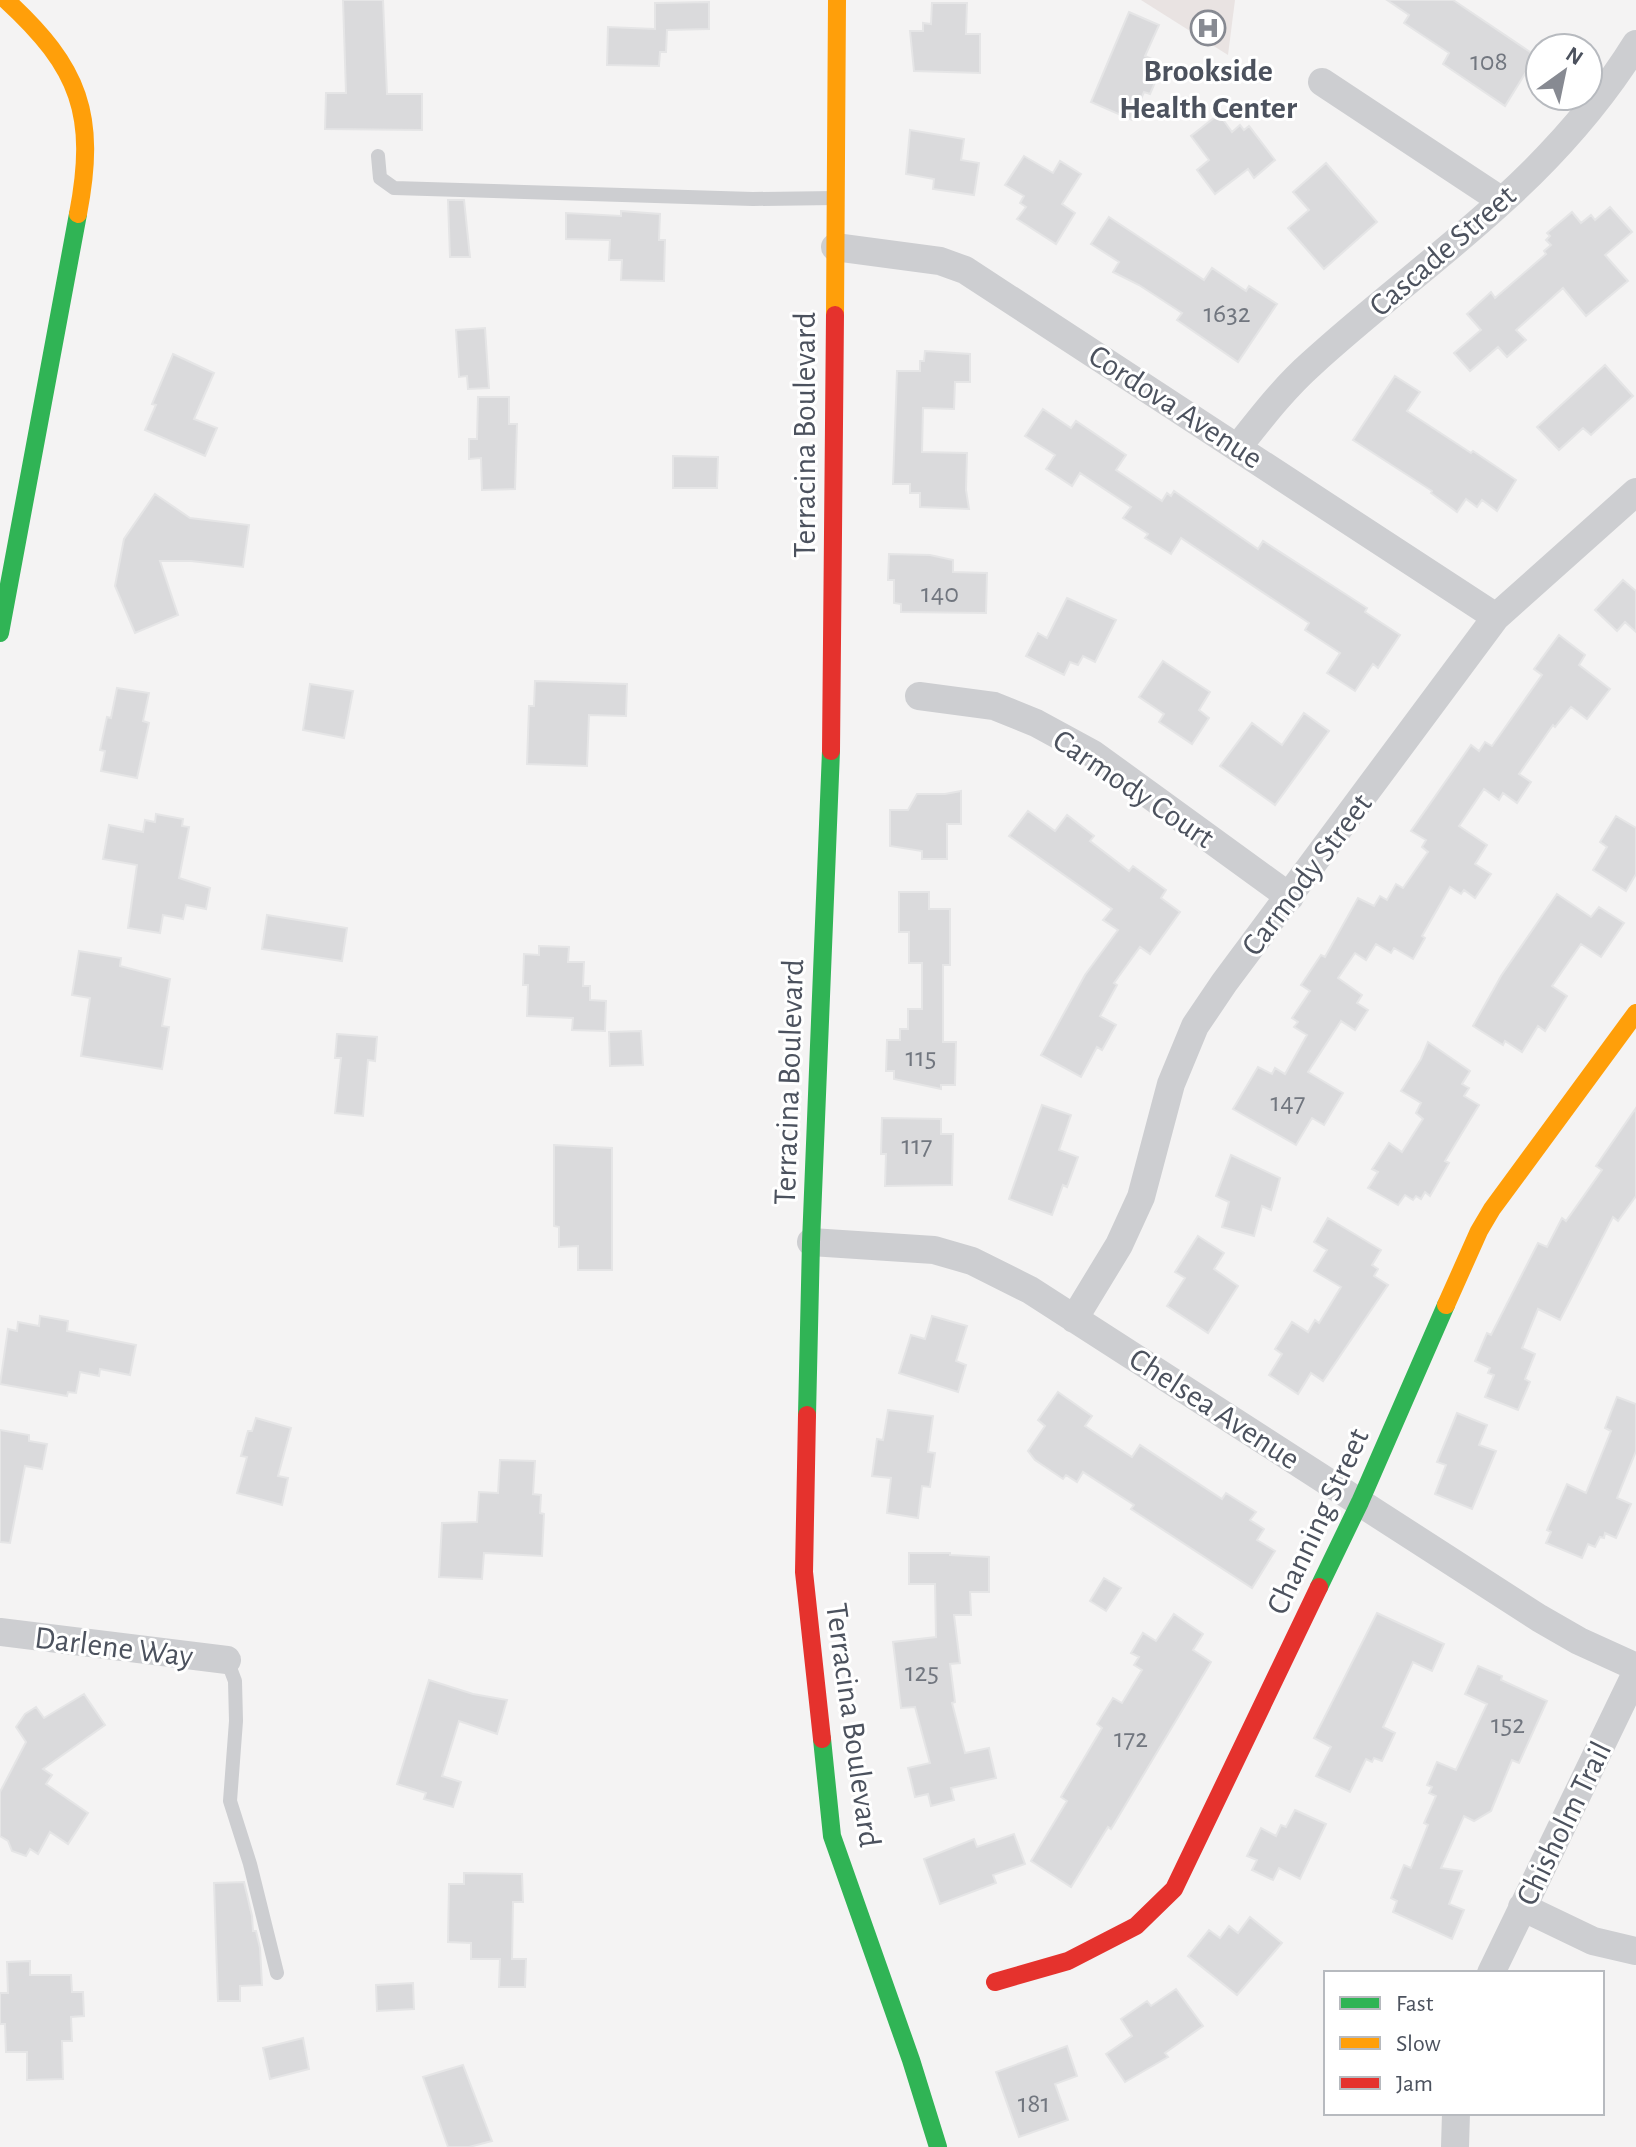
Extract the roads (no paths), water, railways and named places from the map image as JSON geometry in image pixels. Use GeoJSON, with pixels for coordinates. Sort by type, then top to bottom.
{"type":"FeatureCollection","features":[{"type":"Feature","properties":{"kind":"main road"},"geometry":{"type":"LineString","coordinates":[[0,633],[81,199],[87,135],[73,80],[43,32],[6,0]]}},
{"type":"Feature","properties":{"kind":"main road","name":"Terracina Boulevard"},"geometry":{"type":"LineString","coordinates":[[837,0],[832,736],[811,1242],[804,1572],[832,1836],[911,2060],[938,2147]]}},
{"type":"Feature","properties":{"kind":"main road","name":"Channing Street"},"geometry":{"type":"LineString","coordinates":[[995,1982],[1068,1961],[1136,1926],[1174,1889],[1360,1502],[1479,1231],[1636,1013]]}},
{"type":"Feature","properties":{"kind":"street","name":"Cascade Street"},"geometry":{"type":"LineString","coordinates":[[1238,447],[1269,407],[1309,365],[1502,201],[1560,142],[1616,75],[1636,44]]}},
{"type":"Feature","properties":{"kind":"street"},"geometry":{"type":"LineString","coordinates":[[1322,82],[1502,201]]}},
{"type":"Feature","properties":{"kind":"street","name":"Cordova Avenue"},"geometry":{"type":"LineString","coordinates":[[835,247],[940,261],[965,270],[1496,617]]}},
{"type":"Feature","properties":{"kind":"street","name":"Carmody Street"},"geometry":{"type":"LineString","coordinates":[[1074,1319],[1119,1245],[1141,1197],[1171,1084],[1195,1026],[1224,983],[1496,617],[1636,492]]}},
{"type":"Feature","properties":{"kind":"street","name":"Carmody Court"},"geometry":{"type":"LineString","coordinates":[[919,696],[994,706],[1036,723],[1093,754],[1290,897]]}},
{"type":"Feature","properties":{"kind":"street","name":"Chelsea Avenue"},"geometry":{"type":"LineString","coordinates":[[811,1242],[934,1250],[972,1261],[1030,1290],[1539,1618],[1636,1670]]}},
{"type":"Feature","properties":{"kind":"street","name":"Darlene Way"},"geometry":{"type":"LineString","coordinates":[[0,1632],[227,1660]]}},
{"type":"Feature","properties":{"kind":"street","name":"Chisholm Trail"},"geometry":{"type":"LineString","coordinates":[[1492,1971],[1636,1670]]}},
{"type":"Feature","properties":{"kind":"street"},"geometry":{"type":"LineString","coordinates":[[1522,1907],[1593,1941],[1636,1951]]}},
{"type":"Feature","properties":{"kind":"street"},"geometry":{"type":"LineString","coordinates":[[1455,2147],[1456,2115]]}},
{"type":"Feature","properties":{"kind":"lane"},"geometry":{"type":"LineString","coordinates":[[378,156],[380,178],[394,188],[753,199],[836,198]]}},
{"type":"Feature","properties":{"kind":"lane"},"geometry":{"type":"LineString","coordinates":[[227,1660],[235,1681],[236,1721],[230,1801],[250,1864],[277,1973]]}},
{"type":"Feature","properties":{"kind":"place","name":"Brookside Health Center"},"geometry":{"type":"Point","coordinates":[1208,28]}}]}
